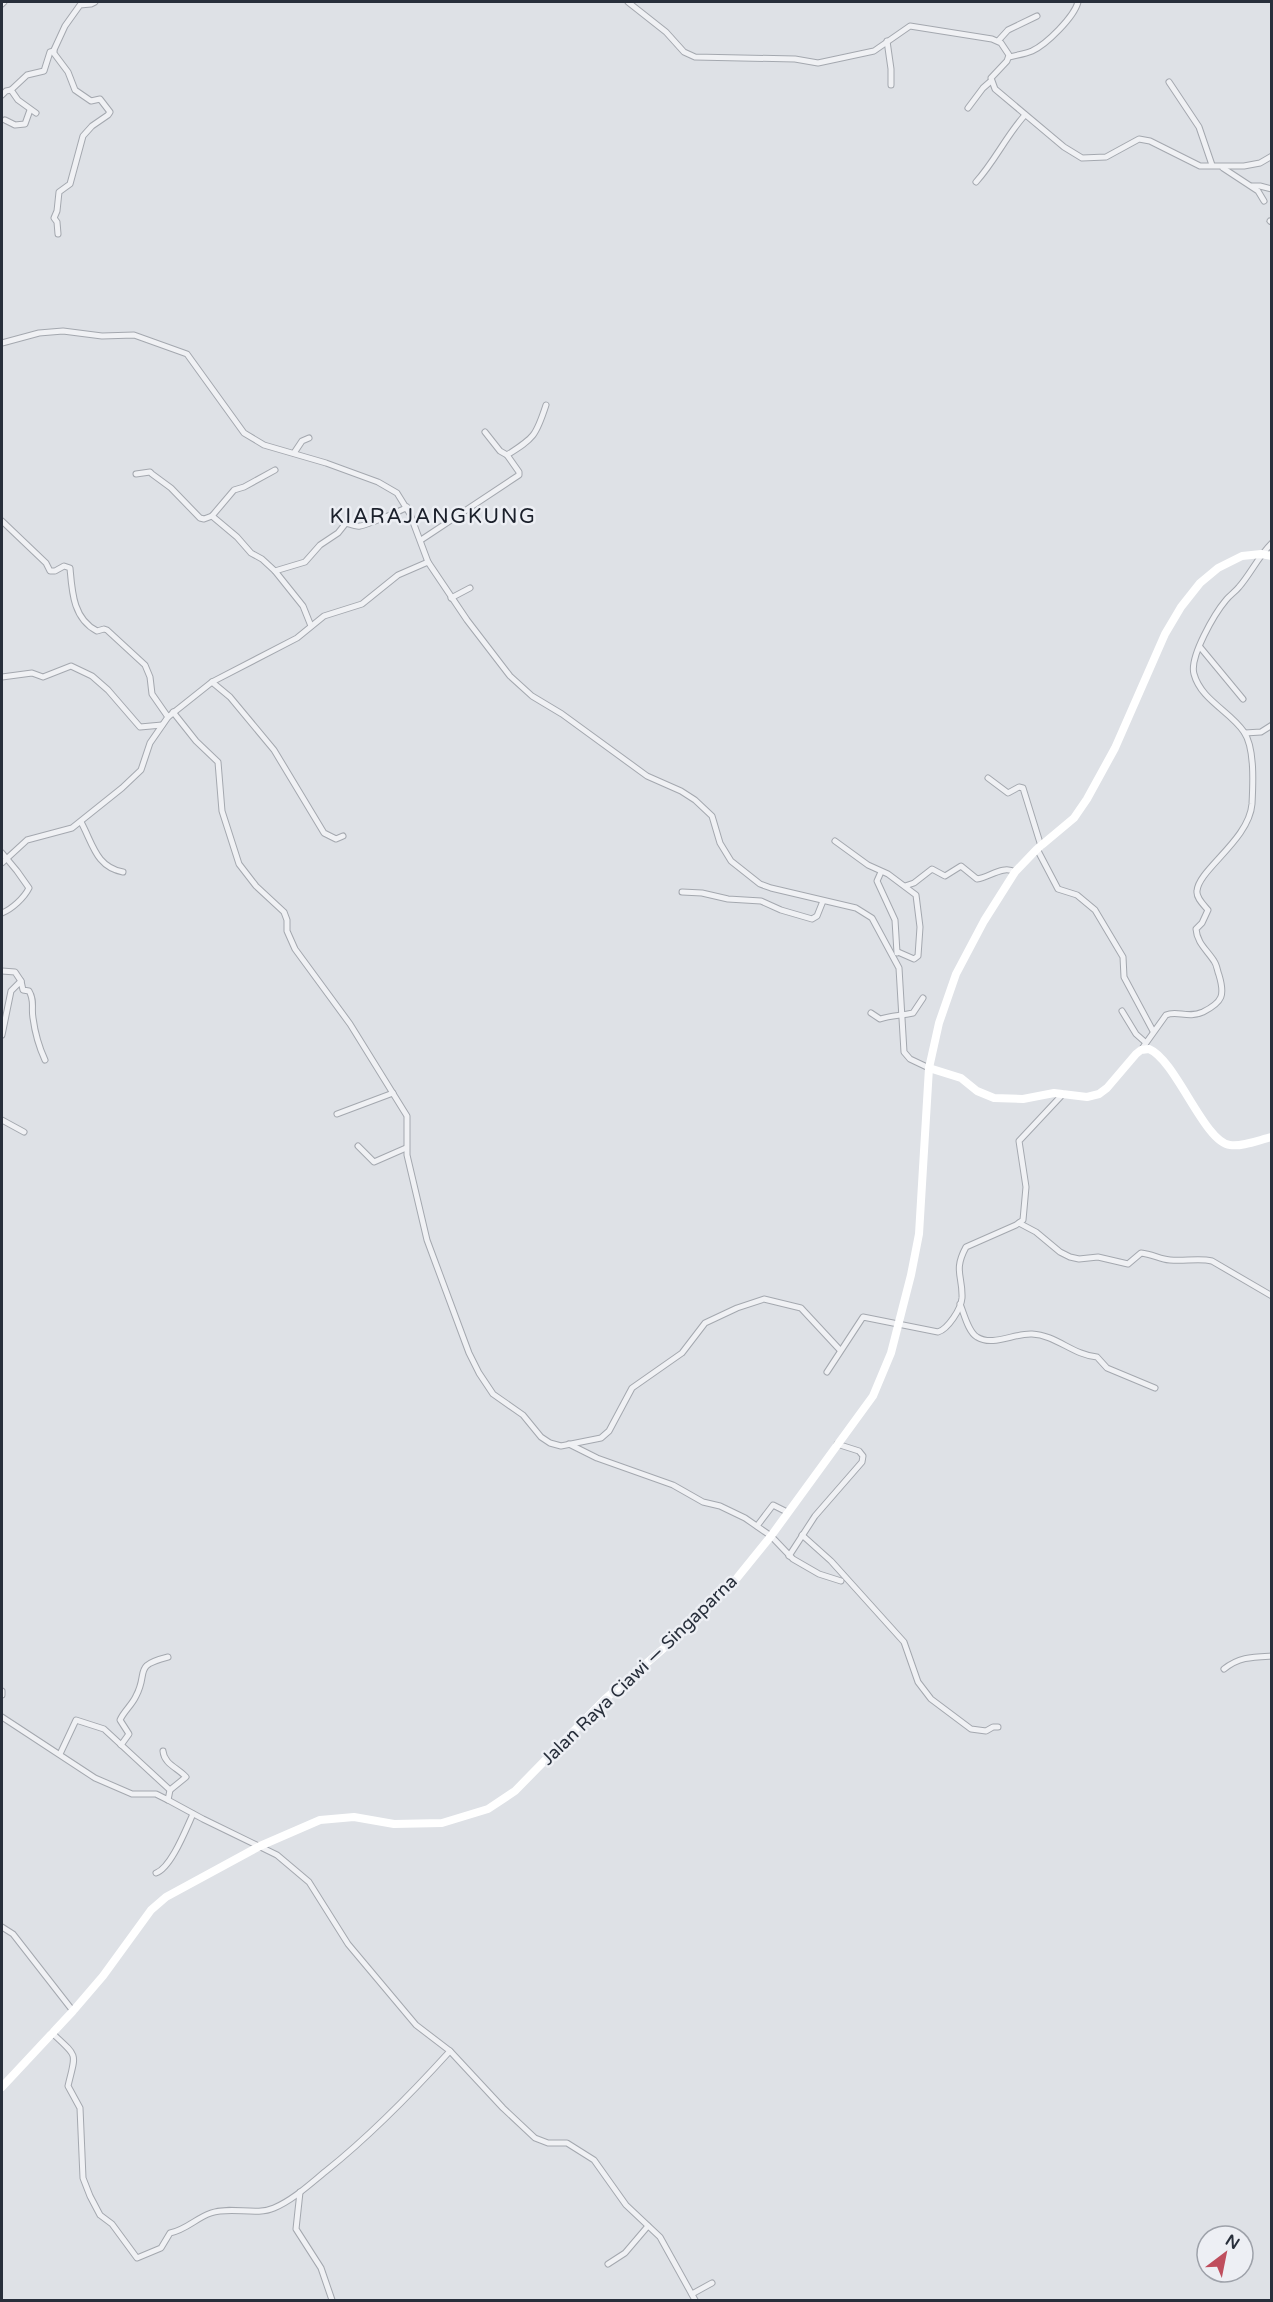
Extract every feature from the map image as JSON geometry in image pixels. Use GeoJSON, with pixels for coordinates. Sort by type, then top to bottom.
{"type":"FeatureCollection","features":[{"type":"Feature","properties":{"kind":"main road","name":"Jalan Raya Ciawi — Singaparna"},"geometry":{"type":"LineString","coordinates":[[2,2087],[104,1976],[151,1910],[166,1897],[260,1846],[320,1820],[354,1817],[405,1825],[442,1823],[488,1809],[514,1791],[605,1700],[685,1630],[721,1594],[771,1536],[877,1387],[891,1353],[911,1275],[920,1219],[929,1068],[939,1023],[956,975],[984,921],[1015,872],[1039,847],[1076,816],[1115,748],[1166,634],[1181,607],[1200,583],[1218,568],[1242,556],[1261,554],[1272,556]]}},
{"type":"Feature","properties":{"kind":"main road"},"geometry":{"type":"LineString","coordinates":[[929,1068],[961,1078],[977,1091],[994,1098],[1023,1099],[1054,1093],[1087,1097],[1099,1094],[1107,1088],[1143,1046],[1157,1054],[1212,1131],[1224,1144],[1234,1146],[1272,1137]]}},
{"type":"Feature","properties":{"kind":"street"},"geometry":{"type":"LineString","coordinates":[[2,95],[27,75],[44,71],[50,52],[54,51],[64,26],[80,5],[95,2]]}},
{"type":"Feature","properties":{"kind":"street"},"geometry":{"type":"LineString","coordinates":[[628,2],[666,32],[684,52],[695,57],[795,59],[818,63],[870,52],[905,28],[916,25],[998,41],[1009,57]]}},
{"type":"Feature","properties":{"kind":"street"},"geometry":{"type":"LineString","coordinates":[[968,108],[1009,57],[1031,52],[1040,47],[1072,15],[1078,2]]}},
{"type":"Feature","properties":{"kind":"street"},"geometry":{"type":"LineString","coordinates":[[998,41],[1008,30],[1037,16]]}},
{"type":"Feature","properties":{"kind":"street"},"geometry":{"type":"LineString","coordinates":[[886,41],[891,69],[891,85]]}},
{"type":"Feature","properties":{"kind":"street"},"geometry":{"type":"LineString","coordinates":[[54,51],[59,62],[68,72],[75,90],[91,101],[100,99],[110,112],[83,136],[70,183],[59,192],[54,218],[57,222],[58,234]]}},
{"type":"Feature","properties":{"kind":"street"},"geometry":{"type":"LineString","coordinates":[[991,81],[999,93],[1064,147],[1082,158],[1106,157],[1134,141],[1144,140],[1195,165],[1244,166],[1260,163],[1272,156]]}},
{"type":"Feature","properties":{"kind":"street"},"geometry":{"type":"LineString","coordinates":[[1169,82],[1199,127],[1215,165],[1252,186],[1264,201]]}},
{"type":"Feature","properties":{"kind":"street"},"geometry":{"type":"LineString","coordinates":[[5,120],[15,124],[25,124],[33,112],[18,100],[11,90]]}},
{"type":"Feature","properties":{"kind":"street"},"geometry":{"type":"LineString","coordinates":[[976,182],[1011,131],[1025,115]]}},
{"type":"Feature","properties":{"kind":"street"},"geometry":{"type":"LineString","coordinates":[[1252,186],[1272,189]]}},
{"type":"Feature","properties":{"kind":"street"},"geometry":{"type":"LineString","coordinates":[[2,342],[39,333],[63,331],[102,336],[134,335],[183,352],[191,358],[244,433],[264,445],[389,486],[398,493],[407,507],[428,562],[451,598],[510,676],[532,696],[562,714],[647,776],[686,793],[708,810],[716,821],[720,843],[731,861],[760,884],[856,908],[867,913],[896,955],[914,959],[918,952],[920,927],[916,895],[868,865],[836,841]]}},
{"type":"Feature","properties":{"kind":"street"},"geometry":{"type":"LineString","coordinates":[[507,455],[534,437],[546,405]]}},
{"type":"Feature","properties":{"kind":"street"},"geometry":{"type":"LineString","coordinates":[[421,540],[519,476],[519,472],[507,455],[500,451],[485,432]]}},
{"type":"Feature","properties":{"kind":"street"},"geometry":{"type":"LineString","coordinates":[[294,453],[302,441],[309,438]]}},
{"type":"Feature","properties":{"kind":"street"},"geometry":{"type":"LineString","coordinates":[[136,474],[150,472],[171,488],[200,518],[204,519],[212,516],[234,490],[275,470]]}},
{"type":"Feature","properties":{"kind":"street"},"geometry":{"type":"LineString","coordinates":[[275,571],[305,562],[346,523],[364,526],[407,507]]}},
{"type":"Feature","properties":{"kind":"street"},"geometry":{"type":"LineString","coordinates":[[212,516],[237,537],[251,553],[275,571],[303,606],[311,626]]}},
{"type":"Feature","properties":{"kind":"street"},"geometry":{"type":"LineString","coordinates":[[2,521],[46,564],[50,571],[64,566],[70,567],[74,600],[79,613],[92,629],[107,630],[142,662],[149,673],[152,694],[218,762],[222,811],[239,864],[256,886],[284,912],[287,931],[295,949],[350,1024],[408,1117],[406,1148],[427,1240],[469,1353],[479,1374],[493,1394],[523,1415],[543,1439],[558,1446],[603,1437],[609,1431],[634,1386],[682,1353],[708,1321],[764,1299],[800,1308],[840,1350]]}},
{"type":"Feature","properties":{"kind":"street"},"geometry":{"type":"LineString","coordinates":[[1122,1011],[1143,1046],[1168,1013],[1191,1016],[1201,1013],[1215,1004],[1223,991],[1216,965],[1197,936],[1196,928],[1203,922],[1208,910],[1198,896],[1197,890],[1205,875],[1236,840],[1251,810],[1252,767],[1245,733],[1214,704],[1194,675],[1195,661],[1218,611],[1272,543]]}},
{"type":"Feature","properties":{"kind":"street"},"geometry":{"type":"LineString","coordinates":[[2,863],[27,840],[71,828],[81,822],[140,771],[147,749],[162,725],[212,681],[297,638],[330,613],[362,604],[398,576],[428,562]]}},
{"type":"Feature","properties":{"kind":"street"},"geometry":{"type":"LineString","coordinates":[[451,598],[470,588]]}},
{"type":"Feature","properties":{"kind":"street"},"geometry":{"type":"LineString","coordinates":[[1200,647],[1243,699]]}},
{"type":"Feature","properties":{"kind":"street"},"geometry":{"type":"LineString","coordinates":[[2,677],[32,673],[43,677],[71,666],[92,676],[108,690],[140,727],[162,725]]}},
{"type":"Feature","properties":{"kind":"street"},"geometry":{"type":"LineString","coordinates":[[212,681],[230,697],[274,750],[324,833],[336,839],[343,836]]}},
{"type":"Feature","properties":{"kind":"street"},"geometry":{"type":"LineString","coordinates":[[1245,733],[1261,732],[1272,725]]}},
{"type":"Feature","properties":{"kind":"street"},"geometry":{"type":"LineString","coordinates":[[988,778],[1008,793],[1019,787],[1023,788],[1039,847],[1058,889],[1077,895],[1094,909],[1123,957],[1124,977],[1153,1031]]}},
{"type":"Feature","properties":{"kind":"street"},"geometry":{"type":"LineString","coordinates":[[81,822],[102,863],[109,869],[123,872]]}},
{"type":"Feature","properties":{"kind":"street"},"geometry":{"type":"LineString","coordinates":[[2,853],[28,888],[27,892],[11,908],[2,913]]}},
{"type":"Feature","properties":{"kind":"street"},"geometry":{"type":"LineString","coordinates":[[904,886],[914,883],[932,869],[945,876],[961,866],[977,879],[1001,870],[1009,869],[1015,872]]}},
{"type":"Feature","properties":{"kind":"street"},"geometry":{"type":"LineString","coordinates":[[881,872],[877,881],[895,920],[904,1052],[910,1059],[929,1068]]}},
{"type":"Feature","properties":{"kind":"street"},"geometry":{"type":"LineString","coordinates":[[682,892],[761,901],[781,910],[812,919],[817,916],[824,901]]}},
{"type":"Feature","properties":{"kind":"street"},"geometry":{"type":"LineString","coordinates":[[2,971],[15,972],[21,981],[23,990],[30,991],[34,1000],[32,1017],[39,1048],[45,1060]]}},
{"type":"Feature","properties":{"kind":"street"},"geometry":{"type":"LineString","coordinates":[[2,1035],[11,991],[21,981]]}},
{"type":"Feature","properties":{"kind":"street"},"geometry":{"type":"LineString","coordinates":[[871,1012],[880,1019],[892,1014],[902,1015],[915,1011],[923,998]]}},
{"type":"Feature","properties":{"kind":"street"},"geometry":{"type":"LineString","coordinates":[[337,1114],[393,1093]]}},
{"type":"Feature","properties":{"kind":"street"},"geometry":{"type":"LineString","coordinates":[[827,1372],[863,1317],[941,1332],[948,1325],[962,1298],[958,1271],[966,1247],[1019,1224],[1023,1218],[1026,1187],[1019,1141],[1063,1094]]}},
{"type":"Feature","properties":{"kind":"street"},"geometry":{"type":"LineString","coordinates":[[2,1120],[24,1132]]}},
{"type":"Feature","properties":{"kind":"street"},"geometry":{"type":"LineString","coordinates":[[358,1146],[374,1162],[406,1148]]}},
{"type":"Feature","properties":{"kind":"street"},"geometry":{"type":"LineString","coordinates":[[1019,1224],[1036,1232],[1060,1252],[1073,1258],[1097,1257],[1128,1264],[1141,1253],[1165,1260],[1203,1259],[1212,1261],[1272,1296]]}},
{"type":"Feature","properties":{"kind":"street"},"geometry":{"type":"LineString","coordinates":[[960,1304],[974,1335],[986,1341],[1029,1334],[1047,1336],[1086,1356],[1097,1357],[1107,1368],[1155,1388]]}},
{"type":"Feature","properties":{"kind":"street"},"geometry":{"type":"LineString","coordinates":[[569,1444],[597,1458],[673,1485],[704,1503],[720,1506],[737,1516],[744,1517],[771,1536],[789,1556],[819,1574],[841,1581]]}},
{"type":"Feature","properties":{"kind":"street"},"geometry":{"type":"LineString","coordinates":[[789,1556],[815,1516],[862,1462],[861,1452],[837,1444]]}},
{"type":"Feature","properties":{"kind":"street"},"geometry":{"type":"LineString","coordinates":[[757,1526],[773,1505],[787,1512]]}},
{"type":"Feature","properties":{"kind":"street"},"geometry":{"type":"LineString","coordinates":[[802,1535],[830,1559],[902,1640],[908,1650],[918,1682],[930,1699],[971,1729],[986,1731],[998,1727]]}},
{"type":"Feature","properties":{"kind":"street"},"geometry":{"type":"LineString","coordinates":[[1224,1670],[1238,1659],[1272,1656]]}},
{"type":"Feature","properties":{"kind":"street"},"geometry":{"type":"LineString","coordinates":[[121,1745],[129,1734],[120,1720],[137,1694],[143,1669],[147,1664],[168,1657]]}},
{"type":"Feature","properties":{"kind":"street"},"geometry":{"type":"LineString","coordinates":[[2,1717],[96,1778],[117,1789],[134,1795],[156,1794],[277,1855],[307,1879],[348,1944],[399,2007],[420,2029],[450,2051],[508,2113],[535,2138],[548,2143],[567,2143],[591,2158],[626,2205],[660,2237],[694,2297],[712,2283]]}},
{"type":"Feature","properties":{"kind":"street"},"geometry":{"type":"LineString","coordinates":[[60,1754],[77,1720],[102,1728],[170,1790]]}},
{"type":"Feature","properties":{"kind":"street"},"geometry":{"type":"LineString","coordinates":[[157,1760],[164,1754],[174,1768],[186,1777],[170,1790],[168,1800]]}},
{"type":"Feature","properties":{"kind":"street"},"geometry":{"type":"LineString","coordinates":[[156,1873],[160,1872],[173,1853],[193,1814]]}},
{"type":"Feature","properties":{"kind":"street"},"geometry":{"type":"LineString","coordinates":[[2,1927],[13,1934],[73,2010]]}},
{"type":"Feature","properties":{"kind":"street"},"geometry":{"type":"LineString","coordinates":[[52,2033],[74,2057],[74,2067],[68,2086],[80,2108],[83,2178],[99,2213],[112,2224],[136,2258],[161,2248],[170,2233],[180,2231],[208,2214],[226,2210],[269,2210],[300,2192],[359,2144],[399,2107],[450,2051]]}},
{"type":"Feature","properties":{"kind":"street"},"geometry":{"type":"LineString","coordinates":[[300,2192],[296,2229],[321,2268],[332,2301]]}},
{"type":"Feature","properties":{"kind":"street"},"geometry":{"type":"LineString","coordinates":[[608,2264],[625,2253],[648,2226]]}},
{"type":"Feature","properties":{"kind":"district","name":"KIARAJANGKUNG"},"geometry":{"type":"Point","coordinates":[433,516]}}]}
